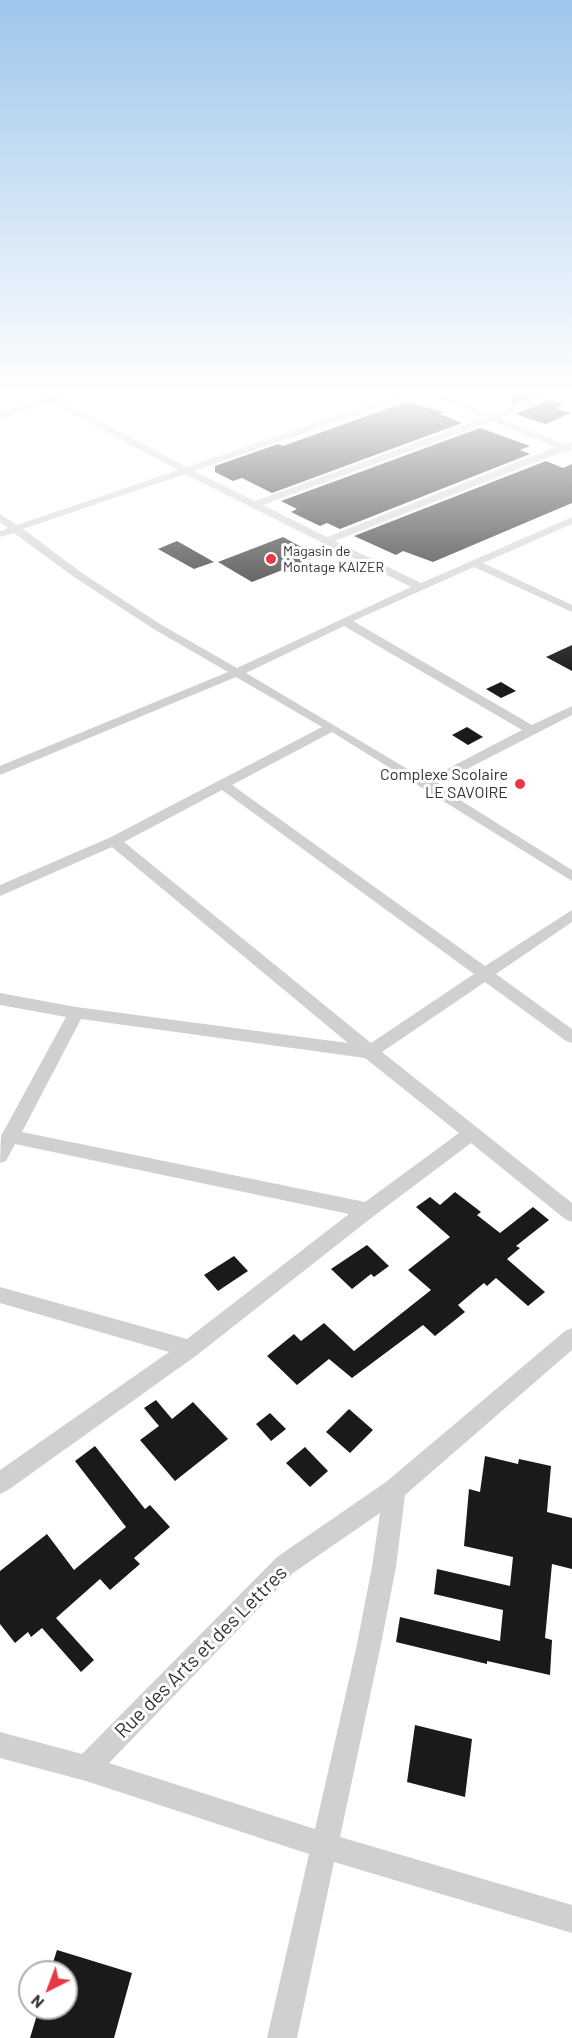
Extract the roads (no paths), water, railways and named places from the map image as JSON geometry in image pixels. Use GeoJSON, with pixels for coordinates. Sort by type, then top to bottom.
{"type":"FeatureCollection","features":[{"type":"Feature","properties":{"kind":"street"},"geometry":{"type":"LineString","coordinates":[[0,534],[138,486]]}},
{"type":"Feature","properties":{"kind":"street"},"geometry":{"type":"LineString","coordinates":[[218,486],[420,587]]}},
{"type":"Feature","properties":{"kind":"street"},"geometry":{"type":"LineString","coordinates":[[255,504],[304,486]]}},
{"type":"Feature","properties":{"kind":"street"},"geometry":{"type":"LineString","coordinates":[[328,540],[468,486]]}},
{"type":"Feature","properties":{"kind":"street"},"geometry":{"type":"LineString","coordinates":[[0,518],[78,575],[156,626],[332,727],[572,876]]}},
{"type":"Feature","properties":{"kind":"street"},"geometry":{"type":"LineString","coordinates":[[2,769],[236,673],[344,621],[571,521]]}},
{"type":"Feature","properties":{"kind":"street"},"geometry":{"type":"LineString","coordinates":[[473,563],[572,609]]}},
{"type":"Feature","properties":{"kind":"street"},"geometry":{"type":"LineString","coordinates":[[344,621],[531,730]]}},
{"type":"Feature","properties":{"kind":"street"},"geometry":{"type":"LineString","coordinates":[[426,785],[572,710]]}},
{"type":"Feature","properties":{"kind":"street"},"geometry":{"type":"LineString","coordinates":[[0,891],[114,841],[332,727]]}},
{"type":"Feature","properties":{"kind":"street"},"geometry":{"type":"LineString","coordinates":[[224,785],[572,1037]]}},
{"type":"Feature","properties":{"kind":"street"},"geometry":{"type":"LineString","coordinates":[[114,841],[370,1053],[572,1214]]}},
{"type":"Feature","properties":{"kind":"street"},"geometry":{"type":"LineString","coordinates":[[0,999],[76,1013],[370,1053],[572,915]]}},
{"type":"Feature","properties":{"kind":"street"},"geometry":{"type":"LineString","coordinates":[[0,1156],[76,1013]]}},
{"type":"Feature","properties":{"kind":"street"},"geometry":{"type":"LineString","coordinates":[[1,1482],[190,1350],[368,1209],[472,1133]]}},
{"type":"Feature","properties":{"kind":"street"},"geometry":{"type":"LineString","coordinates":[[10,1136],[368,1209]]}},
{"type":"Feature","properties":{"kind":"street"},"geometry":{"type":"LineString","coordinates":[[0,1295],[190,1350]]}},
{"type":"Feature","properties":{"kind":"street","name":"Rue des Arts et des Lettres"},"geometry":{"type":"LineString","coordinates":[[86,1768],[285,1565],[394,1490],[572,1337]]}},
{"type":"Feature","properties":{"kind":"street"},"geometry":{"type":"LineString","coordinates":[[282,2038],[384,1567],[394,1490]]}},
{"type":"Feature","properties":{"kind":"street"},"geometry":{"type":"LineString","coordinates":[[0,1745],[86,1768],[323,1845],[572,1919]]}},
{"type":"Feature","properties":{"kind":"place","name":"Magasin de Montage KAIZER"},"geometry":{"type":"Point","coordinates":[271,559]}},
{"type":"Feature","properties":{"kind":"place","name":"Complexe Scolaire LE SAVOIRE"},"geometry":{"type":"Point","coordinates":[520,784]}}]}
